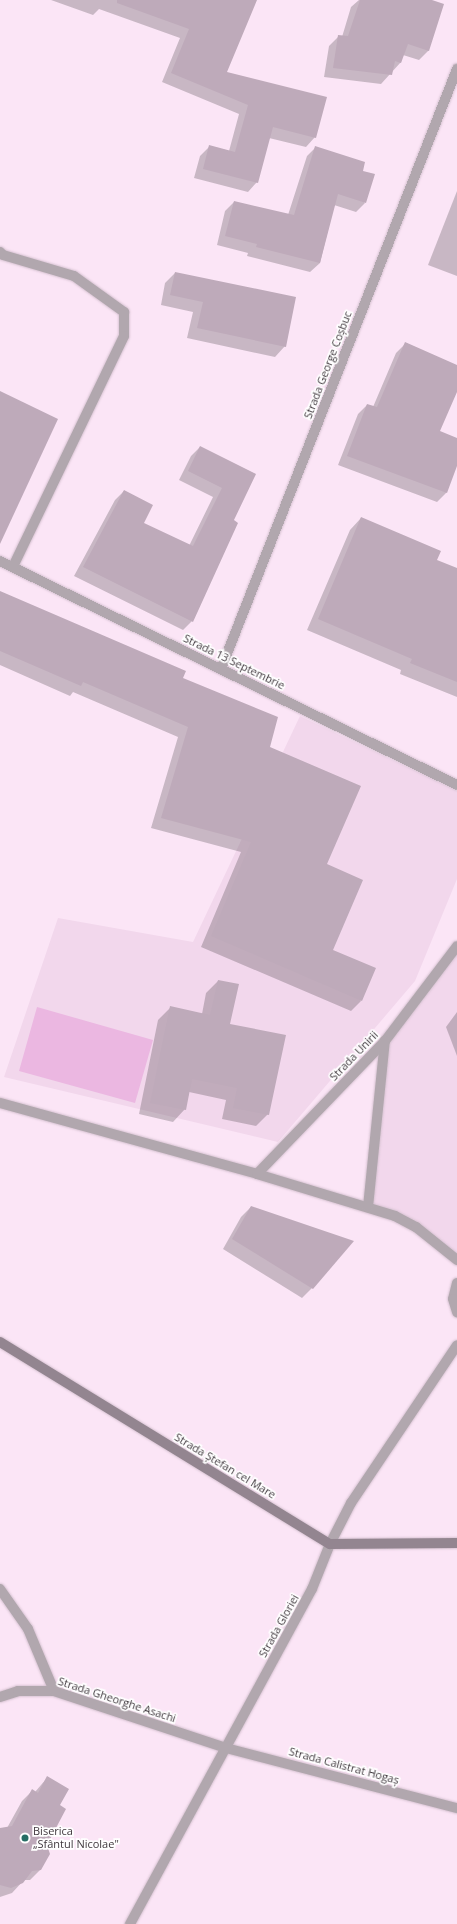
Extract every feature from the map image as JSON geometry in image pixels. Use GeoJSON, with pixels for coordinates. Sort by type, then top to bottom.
{"type":"FeatureCollection","features":[{"type":"Feature","properties":{"kind":"street","name":"Strada George Coșbuc"},"geometry":{"type":"LineString","coordinates":[[221,669],[457,69]]}},
{"type":"Feature","properties":{"kind":"street"},"geometry":{"type":"LineString","coordinates":[[0,252],[3,255],[74,276],[124,312],[124,336],[13,567]]}},
{"type":"Feature","properties":{"kind":"street","name":"Strada 13 Septembrie"},"geometry":{"type":"LineString","coordinates":[[0,561],[457,784]]}},
{"type":"Feature","properties":{"kind":"street","name":"Strada Unirii"},"geometry":{"type":"LineString","coordinates":[[257,1174],[385,1041],[457,946]]}},
{"type":"Feature","properties":{"kind":"street"},"geometry":{"type":"LineString","coordinates":[[368,1207],[385,1041]]}},
{"type":"Feature","properties":{"kind":"street"},"geometry":{"type":"LineString","coordinates":[[0,1103],[257,1174],[395,1216],[416,1227],[457,1260]]}},
{"type":"Feature","properties":{"kind":"street"},"geometry":{"type":"LineString","coordinates":[[457,1283],[453,1299],[457,1312]]}},
{"type":"Feature","properties":{"kind":"street","name":"Strada Ștefan cel Mare"},"geometry":{"type":"LineString","coordinates":[[0,1342],[330,1544]]}},
{"type":"Feature","properties":{"kind":"street","name":"Strada Gloriei"},"geometry":{"type":"LineString","coordinates":[[130,1924],[312,1589],[330,1544],[372,1468],[457,1345]]}},
{"type":"Feature","properties":{"kind":"street"},"geometry":{"type":"LineString","coordinates":[[330,1544],[457,1544]]}},
{"type":"Feature","properties":{"kind":"street"},"geometry":{"type":"LineString","coordinates":[[0,1589],[28,1628],[54,1691]]}},
{"type":"Feature","properties":{"kind":"street","name":"Strada Gheorghe Asachi"},"geometry":{"type":"LineString","coordinates":[[0,1697],[18,1691],[54,1691],[226,1748]]}},
{"type":"Feature","properties":{"kind":"street","name":"Strada Calistrat Hogaș"},"geometry":{"type":"LineString","coordinates":[[226,1748],[457,1808]]}},
{"type":"Feature","properties":{"kind":"shaded area"},"geometry":{"type":"Polygon","coordinates":[[[300,716],[457,791],[457,879],[415,981],[278,1142],[4,1077],[58,918],[193,942],[300,716]]]}},
{"type":"Feature","properties":{"kind":"shaded area"},"geometry":{"type":"Polygon","coordinates":[[[457,946],[457,1260],[416,1227],[368,1207],[385,1041],[457,946]]]}},
{"type":"Feature","properties":{"kind":"shaded area"},"geometry":{"type":"Polygon","coordinates":[[[37,1007],[153,1040],[135,1103],[19,1071],[37,1007]]]}},
{"type":"Feature","properties":{"kind":"building"},"geometry":{"type":"Polygon","coordinates":[[[117,0],[257,0],[227,72],[327,97],[316,138],[273,127],[258,183],[203,169],[209,145],[235,152],[248,105],[171,73],[189,29],[117,3],[117,0]]]}},
{"type":"Feature","properties":{"kind":"building"},"geometry":{"type":"Polygon","coordinates":[[[360,0],[432,0],[444,4],[429,51],[408,44],[401,63],[395,61],[392,75],[333,68],[338,35],[348,36],[360,0]]]}},
{"type":"Feature","properties":{"kind":"building"},"geometry":{"type":"Polygon","coordinates":[[[315,146],[365,162],[363,171],[375,174],[366,203],[338,194],[320,263],[256,247],[257,244],[225,236],[234,201],[294,215],[315,146]]]}},
{"type":"Feature","properties":{"kind":"building"},"geometry":{"type":"Polygon","coordinates":[[[175,272],[296,297],[286,347],[197,328],[203,302],[170,295],[175,272]]]}},
{"type":"Feature","properties":{"kind":"building"},"geometry":{"type":"Polygon","coordinates":[[[405,342],[457,365],[457,392],[440,431],[457,438],[457,466],[447,493],[347,456],[367,404],[377,407],[405,342]]]}},
{"type":"Feature","properties":{"kind":"building"},"geometry":{"type":"Polygon","coordinates":[[[0,391],[58,419],[0,544],[0,391]]]}},
{"type":"Feature","properties":{"kind":"building"},"geometry":{"type":"Polygon","coordinates":[[[200,446],[256,474],[234,520],[238,523],[193,622],[83,567],[124,490],[153,505],[144,523],[193,546],[222,488],[188,471],[200,446]]]}},
{"type":"Feature","properties":{"kind":"building"},"geometry":{"type":"Polygon","coordinates":[[[361,517],[441,551],[437,560],[457,568],[457,682],[410,663],[412,659],[318,619],[361,517]]]}},
{"type":"Feature","properties":{"kind":"building"},"geometry":{"type":"Polygon","coordinates":[[[0,591],[186,671],[183,678],[278,717],[270,747],[361,786],[327,864],[363,880],[333,950],[376,968],[362,1001],[211,936],[251,842],[161,818],[188,727],[83,682],[81,686],[0,651],[0,591]]]}},
{"type":"Feature","properties":{"kind":"building"},"geometry":{"type":"Polygon","coordinates":[[[218,980],[239,984],[230,1024],[286,1035],[269,1115],[233,1108],[237,1088],[192,1079],[186,1110],[150,1103],[170,1006],[210,1015],[218,980]]]}},
{"type":"Feature","properties":{"kind":"building"},"geometry":{"type":"Polygon","coordinates":[[[251,1206],[354,1241],[313,1289],[232,1239],[251,1206]]]}},
{"type":"Feature","properties":{"kind":"building","name":"Biserica „Sfântul Nicolae\""},"geometry":{"type":"Polygon","coordinates":[[[47,1776],[69,1789],[60,1805],[66,1809],[47,1845],[50,1854],[41,1870],[32,1871],[23,1883],[11,1888],[0,1885],[0,1828],[12,1826],[32,1789],[38,1793],[47,1776]]]}},
{"type":"Feature","properties":{"kind":"place","name":"Biserica „Sfântul Nicolae\""},"geometry":{"type":"Point","coordinates":[25,1838]}}]}
